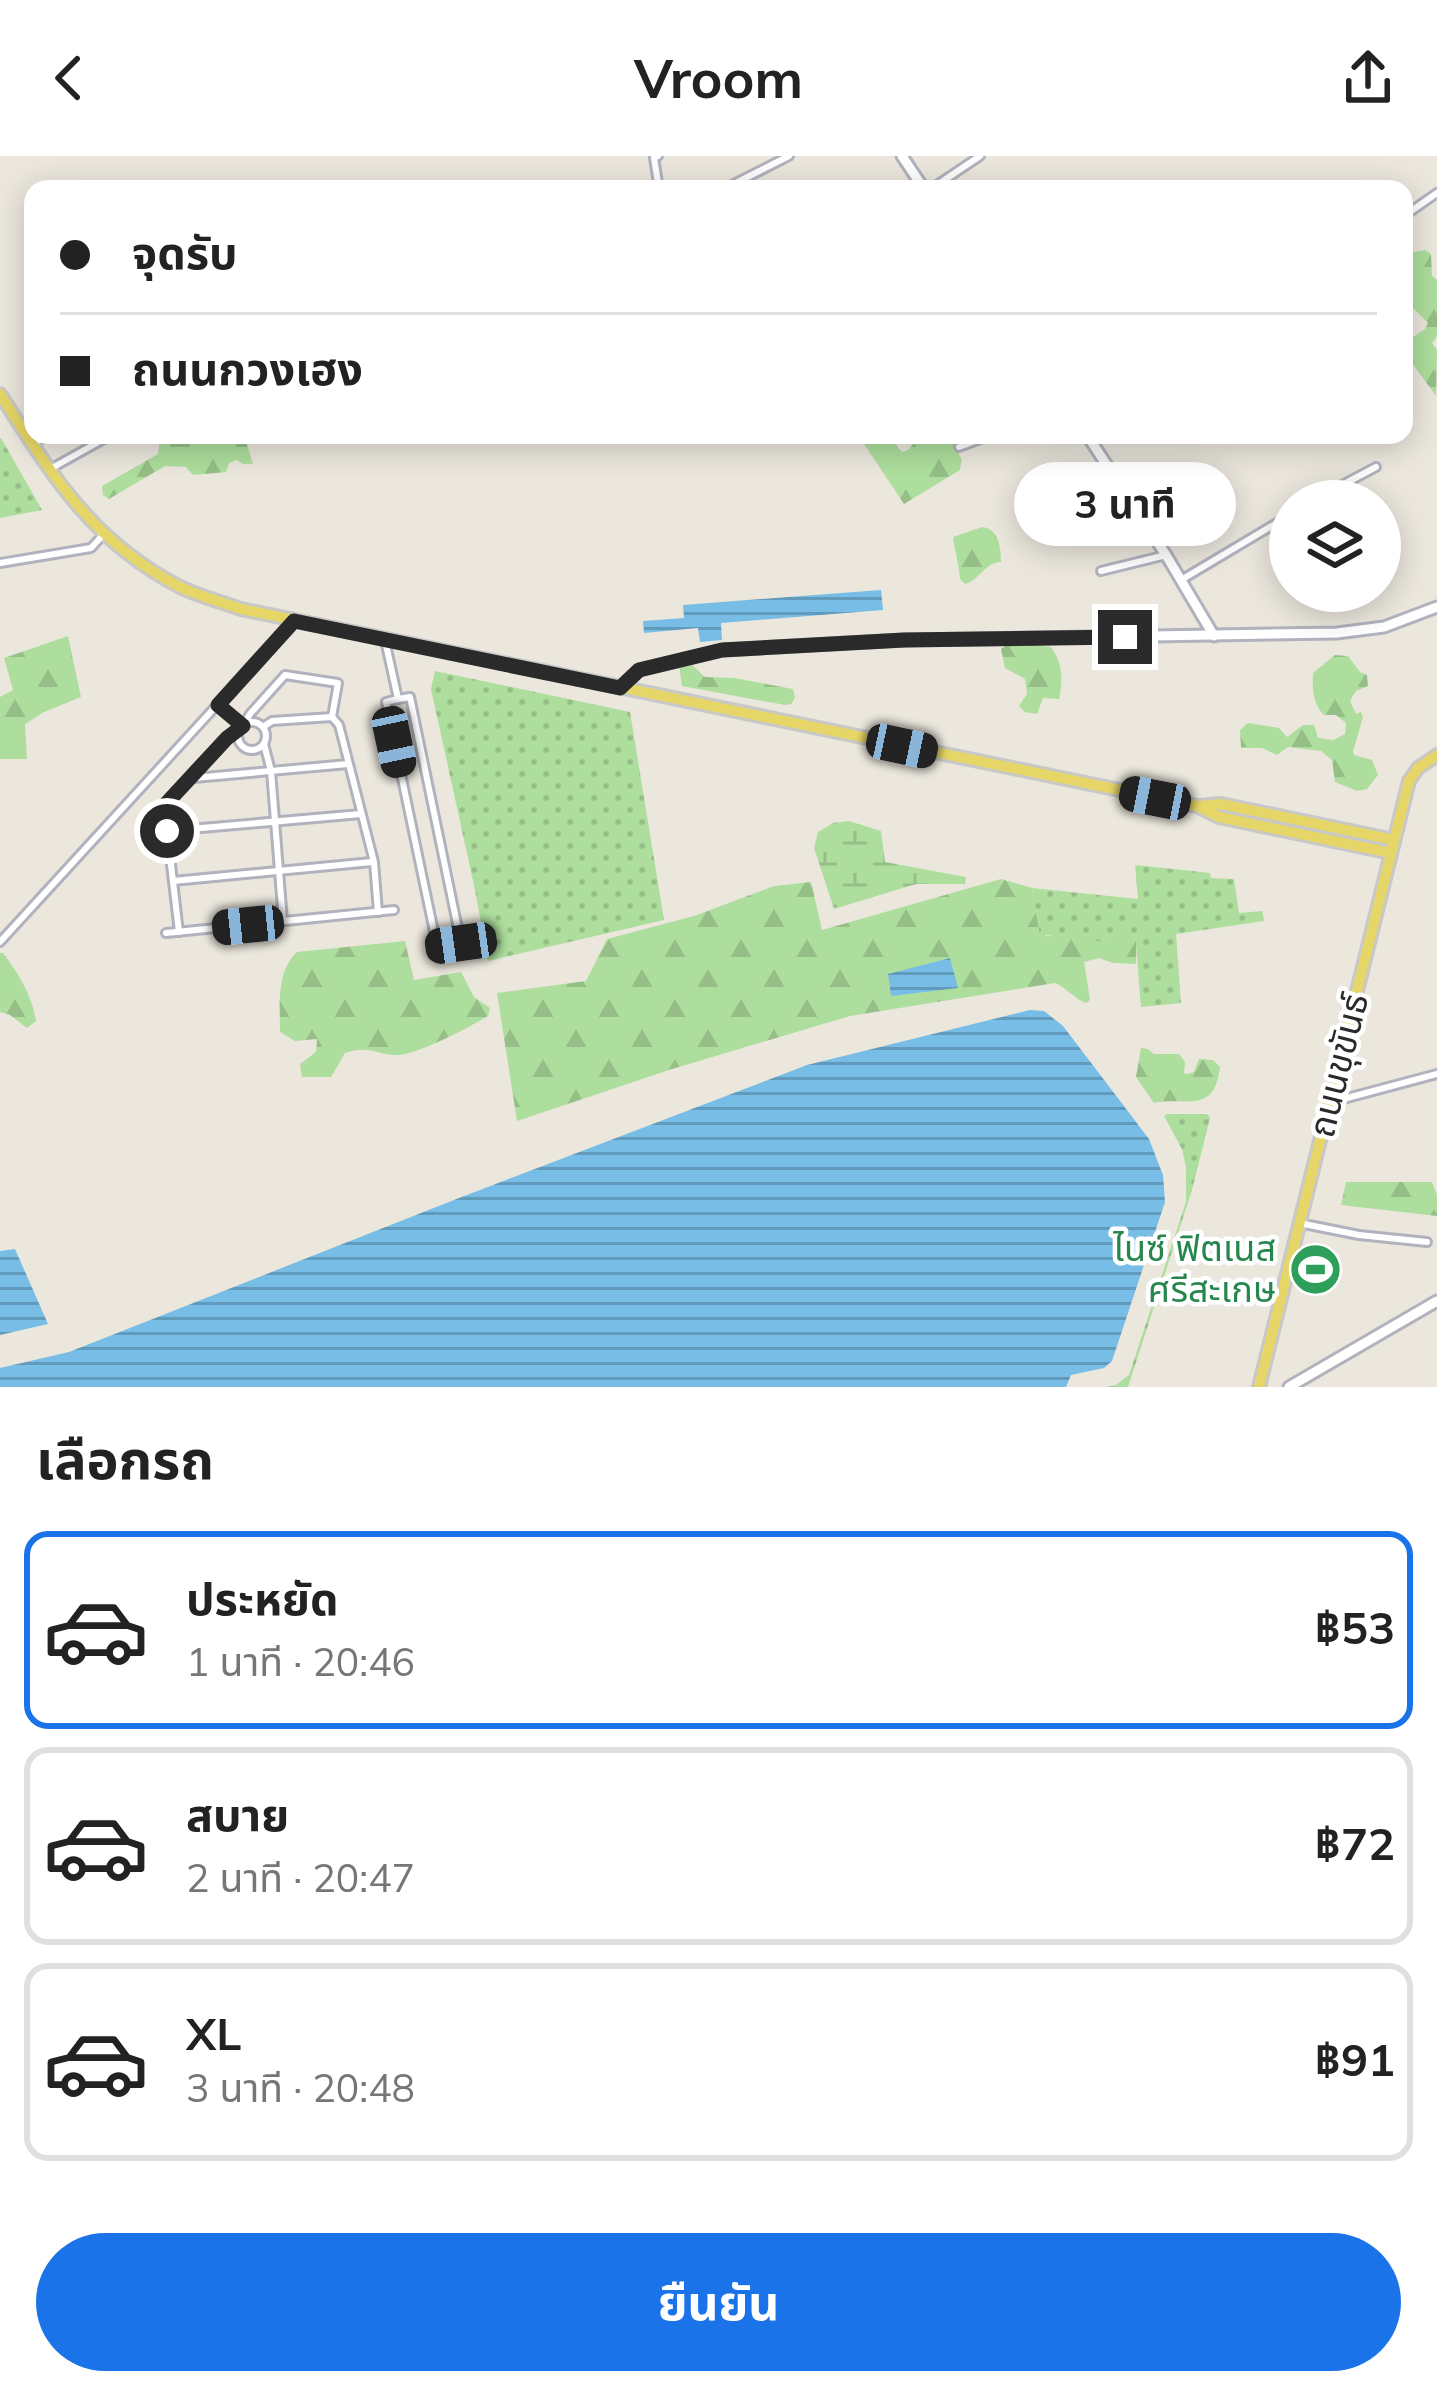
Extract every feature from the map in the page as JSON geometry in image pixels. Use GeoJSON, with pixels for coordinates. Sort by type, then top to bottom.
{"type":"FeatureCollection","features":[{"type":"Feature","properties":{"kind":"main road"},"geometry":{"type":"LineString","coordinates":[[0,394],[24,432]]}},
{"type":"Feature","properties":{"kind":"main road"},"geometry":{"type":"LineString","coordinates":[[32,444],[103,535],[183,588],[241,609],[1197,806],[1221,804],[1392,846]]}},
{"type":"Feature","properties":{"kind":"main road","name":"ถนนขุขันธ์"},"geometry":{"type":"LineString","coordinates":[[1258,1387],[1409,781],[1437,755]]}},
{"type":"Feature","properties":{"kind":"street"},"geometry":{"type":"LineString","coordinates":[[742,180],[789,156]]}},
{"type":"Feature","properties":{"kind":"street"},"geometry":{"type":"LineString","coordinates":[[902,156],[920,180]]}},
{"type":"Feature","properties":{"kind":"street"},"geometry":{"type":"LineString","coordinates":[[941,180],[980,156]]}},
{"type":"Feature","properties":{"kind":"street"},"geometry":{"type":"LineString","coordinates":[[48,470],[95,444]]}},
{"type":"Feature","properties":{"kind":"street"},"geometry":{"type":"LineString","coordinates":[[959,447],[967,444]]}},
{"type":"Feature","properties":{"kind":"street"},"geometry":{"type":"LineString","coordinates":[[1096,444],[1214,636]]}},
{"type":"Feature","properties":{"kind":"street"},"geometry":{"type":"LineString","coordinates":[[1352,480],[1376,467]]}},
{"type":"Feature","properties":{"kind":"street"},"geometry":{"type":"LineString","coordinates":[[1083,529],[1140,515]]}},
{"type":"Feature","properties":{"kind":"street"},"geometry":{"type":"LineString","coordinates":[[1181,580],[1269,527]]}},
{"type":"Feature","properties":{"kind":"street"},"geometry":{"type":"LineString","coordinates":[[0,563],[91,548],[103,535]]}},
{"type":"Feature","properties":{"kind":"street"},"geometry":{"type":"LineString","coordinates":[[1102,571],[1166,555]]}},
{"type":"Feature","properties":{"kind":"street"},"geometry":{"type":"LineString","coordinates":[[620,688],[639,670],[722,650],[904,640],[1360,632],[1437,607],[1437,619]]}},
{"type":"Feature","properties":{"kind":"street"},"geometry":{"type":"LineString","coordinates":[[0,942],[294,621]]}},
{"type":"Feature","properties":{"kind":"street"},"geometry":{"type":"LineString","coordinates":[[385,640],[398,699]]}},
{"type":"Feature","properties":{"kind":"street"},"geometry":{"type":"LineString","coordinates":[[263,744],[252,750],[243,747],[238,734],[285,675],[338,683],[332,717]]}},
{"type":"Feature","properties":{"kind":"street"},"geometry":{"type":"LineString","coordinates":[[410,697],[461,943],[437,946],[386,702],[398,699],[410,697]]}},
{"type":"Feature","properties":{"kind":"street"},"geometry":{"type":"LineString","coordinates":[[218,705],[243,726]]}},
{"type":"Feature","properties":{"kind":"street"},"geometry":{"type":"LineString","coordinates":[[263,727],[272,721],[332,717]]}},
{"type":"Feature","properties":{"kind":"street"},"geometry":{"type":"LineString","coordinates":[[332,717],[339,725],[374,862],[378,912]]}},
{"type":"Feature","properties":{"kind":"street"},"geometry":{"type":"LineString","coordinates":[[179,932],[164,806],[227,738],[253,722],[263,727],[266,736],[263,744],[271,771],[283,921]]}},
{"type":"Feature","properties":{"kind":"street"},"geometry":{"type":"LineString","coordinates":[[190,778],[349,764]]}},
{"type":"Feature","properties":{"kind":"street"},"geometry":{"type":"LineString","coordinates":[[167,831],[362,814]]}},
{"type":"Feature","properties":{"kind":"street"},"geometry":{"type":"LineString","coordinates":[[173,881],[374,862]]}},
{"type":"Feature","properties":{"kind":"street"},"geometry":{"type":"LineString","coordinates":[[166,933],[394,910]]}},
{"type":"Feature","properties":{"kind":"street"},"geometry":{"type":"LineString","coordinates":[[1329,1103],[1437,1074]]}},
{"type":"Feature","properties":{"kind":"street"},"geometry":{"type":"LineString","coordinates":[[1299,1223],[1427,1242]]}},
{"type":"Feature","properties":{"kind":"street"},"geometry":{"type":"LineString","coordinates":[[1289,1387],[1437,1300]]}},
{"type":"Feature","properties":{"kind":"green space"},"geometry":{"type":"Polygon","coordinates":[[[1413,252],[1431,254],[1432,276],[1437,280],[1437,336],[1432,343],[1437,350],[1436,396],[1413,364],[1413,337],[1428,323],[1413,308],[1413,252]]]}},
{"type":"Feature","properties":{"kind":"green space"},"geometry":{"type":"Polygon","coordinates":[[[1,438],[42,510],[0,518],[1,438]]]}},
{"type":"Feature","properties":{"kind":"green space"},"geometry":{"type":"Polygon","coordinates":[[[159,444],[247,444],[253,464],[236,460],[226,472],[193,475],[186,467],[165,466],[109,499],[103,495],[102,486],[158,454],[159,444]]]}},
{"type":"Feature","properties":{"kind":"green space"},"geometry":{"type":"Polygon","coordinates":[[[864,444],[895,444],[902,452],[913,444],[953,444],[962,461],[960,470],[904,504],[864,444]]]}},
{"type":"Feature","properties":{"kind":"green space"},"geometry":{"type":"Polygon","coordinates":[[[982,527],[995,535],[1001,562],[965,584],[960,579],[953,537],[982,527]]]}},
{"type":"Feature","properties":{"kind":"green space"},"geometry":{"type":"Polygon","coordinates":[[[68,636],[81,697],[25,724],[27,759],[0,759],[0,697],[13,690],[4,658],[68,636]]]}},
{"type":"Feature","properties":{"kind":"green space"},"geometry":{"type":"Polygon","coordinates":[[[1011,642],[1051,647],[1058,659],[1059,699],[1043,698],[1037,714],[1019,706],[1027,694],[1025,679],[1005,668],[1001,649],[1011,642]]]}},
{"type":"Feature","properties":{"kind":"green space"},"geometry":{"type":"Polygon","coordinates":[[[1335,655],[1348,656],[1367,675],[1368,686],[1356,691],[1350,701],[1363,717],[1353,752],[1372,760],[1378,775],[1367,789],[1357,791],[1335,782],[1332,760],[1321,751],[1288,747],[1277,755],[1262,748],[1241,748],[1240,730],[1248,723],[1279,728],[1287,737],[1303,725],[1314,725],[1318,738],[1333,740],[1345,734],[1346,723],[1336,715],[1324,715],[1313,690],[1313,673],[1335,655]]]}},
{"type":"Feature","properties":{"kind":"green space"},"geometry":{"type":"Polygon","coordinates":[[[684,662],[705,677],[793,689],[795,698],[785,705],[682,686],[679,665],[684,662]]]}},
{"type":"Feature","properties":{"kind":"green space"},"geometry":{"type":"Polygon","coordinates":[[[435,671],[630,712],[664,920],[488,961],[431,689],[435,671]]]}},
{"type":"Feature","properties":{"kind":"green space"},"geometry":{"type":"Polygon","coordinates":[[[849,821],[881,831],[885,862],[966,877],[965,884],[916,884],[834,909],[814,848],[818,832],[849,821]]]}},
{"type":"Feature","properties":{"kind":"green space"},"geometry":{"type":"Polygon","coordinates":[[[1135,865],[1234,879],[1239,913],[1262,911],[1264,921],[1176,934],[1181,1003],[1141,1007],[1136,945],[1107,933],[1103,941],[1040,938],[1032,888],[1138,899],[1135,865]]]}},
{"type":"Feature","properties":{"kind":"green space"},"geometry":{"type":"Polygon","coordinates":[[[1001,879],[1032,888],[1040,937],[1103,941],[1107,933],[1129,934],[1136,938],[1136,964],[1099,958],[1084,962],[1090,1000],[1086,1003],[1055,983],[850,1016],[517,1121],[497,993],[586,981],[607,939],[694,916],[774,886],[811,882],[822,930],[1001,879]]]}},
{"type":"Feature","properties":{"kind":"green space"},"geometry":{"type":"Polygon","coordinates":[[[405,941],[414,980],[461,972],[474,997],[490,1008],[488,1016],[409,1053],[345,1053],[331,1077],[302,1077],[300,1064],[316,1052],[317,1039],[295,1041],[280,1032],[281,989],[290,960],[297,952],[405,941]]]}},
{"type":"Feature","properties":{"kind":"green space"},"geometry":{"type":"Polygon","coordinates":[[[0,953],[14,968],[32,1003],[36,1021],[27,1028],[0,1012],[0,953]]]}},
{"type":"Feature","properties":{"kind":"green space"},"geometry":{"type":"Polygon","coordinates":[[[1141,1048],[1154,1054],[1179,1054],[1187,1074],[1194,1072],[1199,1059],[1213,1060],[1220,1067],[1212,1092],[1197,1101],[1154,1103],[1136,1077],[1141,1048]]]}},
{"type":"Feature","properties":{"kind":"green space"},"geometry":{"type":"Polygon","coordinates":[[[1167,1114],[1207,1114],[1210,1118],[1192,1190],[1128,1387],[1107,1387],[1129,1375],[1186,1202],[1186,1167],[1167,1114]]]}},
{"type":"Feature","properties":{"kind":"green space"},"geometry":{"type":"Polygon","coordinates":[[[1346,1182],[1432,1182],[1437,1216],[1341,1205],[1346,1182]]]}},
{"type":"Feature","properties":{"kind":"water"},"geometry":{"type":"Polygon","coordinates":[[[881,590],[883,610],[721,623],[722,640],[700,642],[698,628],[644,633],[643,621],[684,618],[683,605],[881,590]]]}},
{"type":"Feature","properties":{"kind":"water"},"geometry":{"type":"Polygon","coordinates":[[[950,958],[958,988],[891,996],[888,974],[950,958]]]}},
{"type":"Feature","properties":{"kind":"water"},"geometry":{"type":"Polygon","coordinates":[[[1030,1010],[1044,1011],[1063,1026],[1149,1139],[1163,1175],[1165,1202],[1112,1361],[1104,1368],[1071,1375],[1066,1387],[0,1387],[0,1368],[69,1352],[807,1065],[1030,1010]]]}},
{"type":"Feature","properties":{"kind":"water"},"geometry":{"type":"Polygon","coordinates":[[[15,1249],[48,1324],[0,1335],[0,1251],[15,1249]]]}},
{"type":"Feature","properties":{"kind":"place","name":"ไนซ์ ฟิตเนส ศรีสะเกษ"},"geometry":{"type":"Point","coordinates":[1315,1269]}},
{"type":"Feature","properties":{"kind":"route"},"geometry":{"type":"LineString","coordinates":[[167,831],[164,806],[243,726],[218,705],[294,621],[620,688],[639,670],[722,650],[904,640],[1125,637]]}}]}
